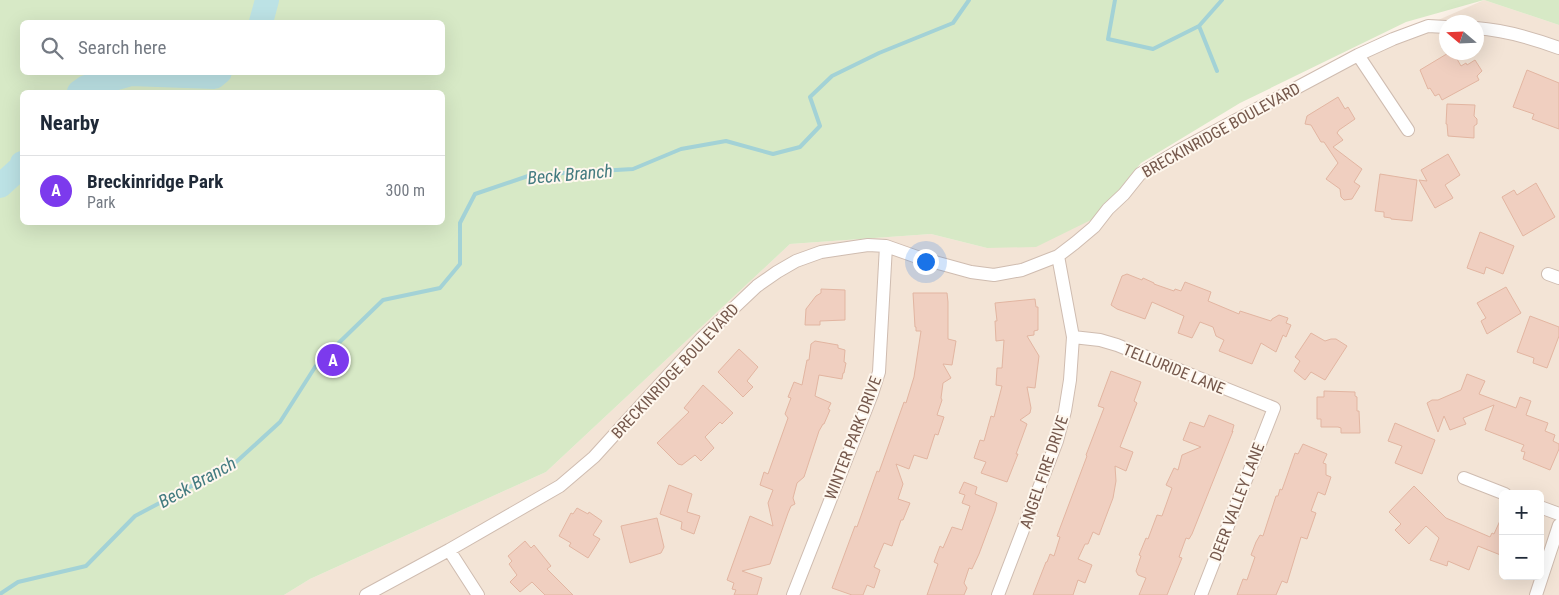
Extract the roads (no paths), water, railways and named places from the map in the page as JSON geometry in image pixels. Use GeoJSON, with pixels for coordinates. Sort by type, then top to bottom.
{"type":"FeatureCollection","features":[{"type":"Feature","properties":{"kind":"street","name":"BRECKINRIDGE BOULEVARD"},"geometry":{"type":"LineString","coordinates":[[366,595],[560,486],[594,457],[702,338],[757,286],[776,272],[796,261],[821,252],[868,245],[886,246],[920,258],[971,272],[994,275],[1022,270],[1058,256],[1094,227],[1140,174],[1180,150],[1358,55],[1428,26],[1439,27]]}},
{"type":"Feature","properties":{"kind":"street"},"geometry":{"type":"LineString","coordinates":[[1484,29],[1528,37],[1559,48]]}},
{"type":"Feature","properties":{"kind":"street"},"geometry":{"type":"LineString","coordinates":[[1358,55],[1408,130]]}},
{"type":"Feature","properties":{"kind":"street","name":"WINTER PARK DRIVE"},"geometry":{"type":"LineString","coordinates":[[793,595],[879,372],[886,246]]}},
{"type":"Feature","properties":{"kind":"street","name":"ANGEL FIRE DRIVE"},"geometry":{"type":"LineString","coordinates":[[998,595],[1057,441],[1065,411],[1070,380],[1073,337],[1058,256]]}},
{"type":"Feature","properties":{"kind":"street","name":"TELLURIDE LANE"},"geometry":{"type":"LineString","coordinates":[[1073,337],[1100,340],[1117,345],[1274,408]]}},
{"type":"Feature","properties":{"kind":"street","name":"DEER VALLEY LANE"},"geometry":{"type":"LineString","coordinates":[[1201,595],[1274,408]]}},
{"type":"Feature","properties":{"kind":"street"},"geometry":{"type":"LineString","coordinates":[[1464,478],[1499,492]]}},
{"type":"Feature","properties":{"kind":"street"},"geometry":{"type":"LineString","coordinates":[[1544,508],[1559,514]]}},
{"type":"Feature","properties":{"kind":"street"},"geometry":{"type":"LineString","coordinates":[[1536,595],[1559,525]]}},
{"type":"Feature","properties":{"kind":"street"},"geometry":{"type":"LineString","coordinates":[[449,550],[478,595]]}},
{"type":"Feature","properties":{"kind":"waterway"},"geometry":{"type":"LineString","coordinates":[[262,20],[267,0]]}},
{"type":"Feature","properties":{"kind":"waterway","name":"Beck Branch"},"geometry":{"type":"LineString","coordinates":[[0,594],[18,582],[86,566],[135,516],[235,463],[280,422],[317,364],[383,300],[440,288],[460,264],[460,223],[475,194],[531,175],[633,169],[681,149],[726,141],[773,154],[800,147],[820,126],[810,97],[832,76],[879,53],[953,23],[969,0]]}},
{"type":"Feature","properties":{"kind":"waterway","name":"Beck Branch"},"geometry":{"type":"LineString","coordinates":[[1115,0],[1108,39],[1153,49],[1199,26],[1222,0]]}},
{"type":"Feature","properties":{"kind":"waterway"},"geometry":{"type":"LineString","coordinates":[[1199,26],[1217,71]]}},
{"type":"Feature","properties":{"kind":"waterway"},"geometry":{"type":"LineString","coordinates":[[82,90],[86,87],[128,75]]}},
{"type":"Feature","properties":{"kind":"waterway"},"geometry":{"type":"LineString","coordinates":[[159,75],[214,77],[216,75]]}},
{"type":"Feature","properties":{"kind":"waterway"},"geometry":{"type":"LineString","coordinates":[[0,186],[20,168]]}},
{"type":"Feature","properties":{"kind":"place","name":"Breckinridge Park"},"geometry":{"type":"Point","coordinates":[333,360]}}]}
